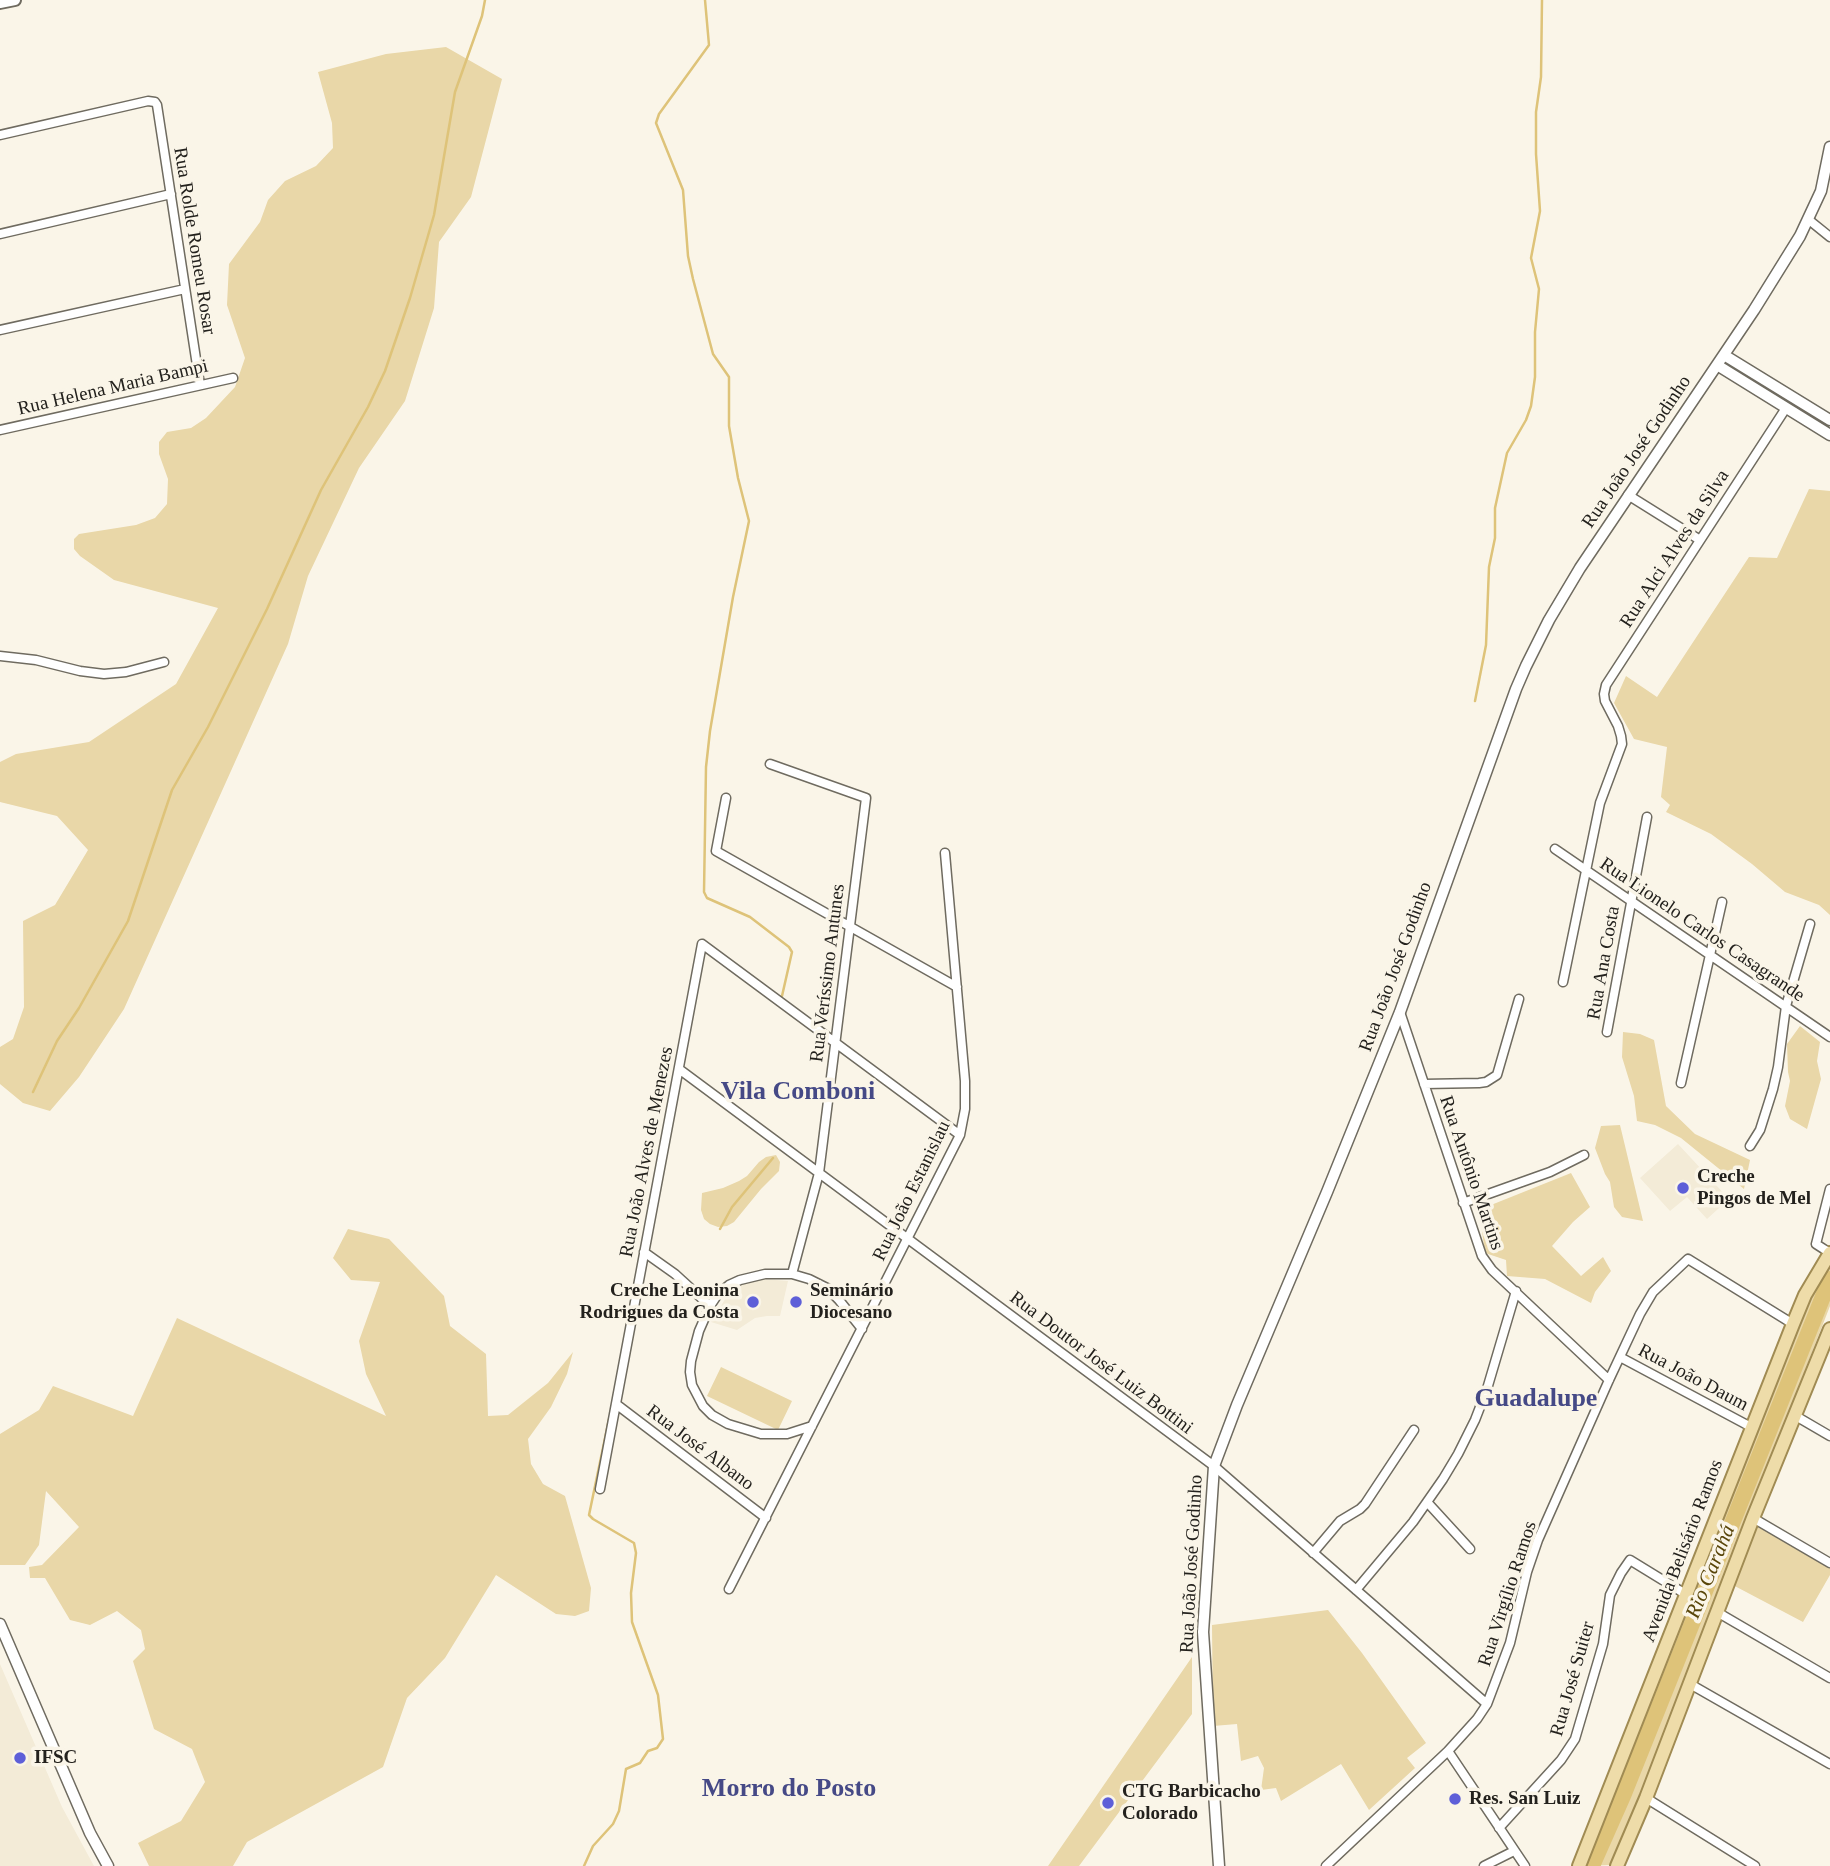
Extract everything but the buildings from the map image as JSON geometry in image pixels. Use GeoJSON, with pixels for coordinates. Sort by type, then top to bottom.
{"type":"FeatureCollection","features":[{"type":"Feature","properties":{"kind":"main road"},"geometry":{"type":"LineString","coordinates":[[0,4],[15,0]]}},
{"type":"Feature","properties":{"kind":"main road","name":"Avenida Belisário Ramos"},"geometry":{"type":"LineString","coordinates":[[1579,1866],[1793,1324],[1805,1295],[1830,1253]]}},
{"type":"Feature","properties":{"kind":"main road"},"geometry":{"type":"LineString","coordinates":[[1618,1866],[1753,1518],[1830,1329]]}},
{"type":"Feature","properties":{"kind":"street","name":"Rua Rolde Romeu Rosar"},"geometry":{"type":"LineString","coordinates":[[0,135],[148,101],[155,102],[200,385]]}},
{"type":"Feature","properties":{"kind":"street","name":"Rua João José Godinho"},"geometry":{"type":"LineString","coordinates":[[1219,1866],[1203,1632],[1214,1466],[1400,1012],[1535,646],[1565,592],[1628,495],[1787,259],[1826,192],[1830,147]]}},
{"type":"Feature","properties":{"kind":"street"},"geometry":{"type":"LineString","coordinates":[[0,234],[171,194]]}},
{"type":"Feature","properties":{"kind":"street"},"geometry":{"type":"LineString","coordinates":[[1809,220],[1830,237]]}},
{"type":"Feature","properties":{"kind":"street"},"geometry":{"type":"LineString","coordinates":[[0,330],[185,289]]}},
{"type":"Feature","properties":{"kind":"street"},"geometry":{"type":"LineString","coordinates":[[1724,355],[1830,420]]}},
{"type":"Feature","properties":{"kind":"street"},"geometry":{"type":"LineString","coordinates":[[1717,365],[1830,435]]}},
{"type":"Feature","properties":{"kind":"street","name":"Rua Helena Maria Bampi"},"geometry":{"type":"LineString","coordinates":[[0,430],[233,378]]}},
{"type":"Feature","properties":{"kind":"street","name":"Rua Alci Alves da Silva"},"geometry":{"type":"LineString","coordinates":[[1586,870],[1600,803],[1622,744],[1618,726],[1604,694],[1606,685],[1786,408]]}},
{"type":"Feature","properties":{"kind":"street"},"geometry":{"type":"LineString","coordinates":[[1628,495],[1700,540]]}},
{"type":"Feature","properties":{"kind":"street"},"geometry":{"type":"LineString","coordinates":[[0,656],[36,660],[104,674],[127,672],[164,662]]}},
{"type":"Feature","properties":{"kind":"street","name":"Rua Veríssimo Antunes"},"geometry":{"type":"LineString","coordinates":[[770,764],[866,798],[819,1173],[792,1274]]}},
{"type":"Feature","properties":{"kind":"street"},"geometry":{"type":"LineString","coordinates":[[726,798],[716,851],[957,988]]}},
{"type":"Feature","properties":{"kind":"street","name":"Rua Ana Costa"},"geometry":{"type":"LineString","coordinates":[[1607,1032],[1647,817]]}},
{"type":"Feature","properties":{"kind":"street","name":"Rua Lionelo Carlos Casagrande"},"geometry":{"type":"LineString","coordinates":[[1555,849],[1830,1037]]}},
{"type":"Feature","properties":{"kind":"street","name":"Rua João Estanislau"},"geometry":{"type":"LineString","coordinates":[[730,1589],[960,1135],[966,1094],[945,853]]}},
{"type":"Feature","properties":{"kind":"street"},"geometry":{"type":"LineString","coordinates":[[1563,982],[1586,870]]}},
{"type":"Feature","properties":{"kind":"street"},"geometry":{"type":"LineString","coordinates":[[1681,1083],[1722,902]]}},
{"type":"Feature","properties":{"kind":"street"},"geometry":{"type":"LineString","coordinates":[[1750,1146],[1760,1130],[1773,1089],[1786,1006],[1810,924]]}},
{"type":"Feature","properties":{"kind":"street","name":"Rua João Alves de Menezes"},"geometry":{"type":"LineString","coordinates":[[600,1489],[702,944],[835,1043]]}},
{"type":"Feature","properties":{"kind":"street"},"geometry":{"type":"LineString","coordinates":[[1423,1084],[1479,1083],[1497,1075],[1519,999]]}},
{"type":"Feature","properties":{"kind":"street","name":"Rua Antônio Martins"},"geometry":{"type":"LineString","coordinates":[[1400,1012],[1482,1256],[1492,1270],[1609,1380]]}},
{"type":"Feature","properties":{"kind":"street"},"geometry":{"type":"LineString","coordinates":[[835,1043],[960,1135]]}},
{"type":"Feature","properties":{"kind":"street","name":"Rua Doutor José Luiz Bottini"},"geometry":{"type":"LineString","coordinates":[[678,1069],[1214,1466],[1487,1704]]}},
{"type":"Feature","properties":{"kind":"street"},"geometry":{"type":"LineString","coordinates":[[1463,1203],[1550,1171],[1584,1154]]}},
{"type":"Feature","properties":{"kind":"street"},"geometry":{"type":"LineString","coordinates":[[1830,1189],[1816,1244],[1830,1253]]}},
{"type":"Feature","properties":{"kind":"street"},"geometry":{"type":"LineString","coordinates":[[644,1252],[675,1274],[710,1306]]}},
{"type":"Feature","properties":{"kind":"street","name":"Rua Virgílio Ramos"},"geometry":{"type":"LineString","coordinates":[[1326,1866],[1448,1751],[1487,1704],[1510,1643],[1532,1554],[1609,1380],[1653,1292],[1688,1259],[1793,1324]]}},
{"type":"Feature","properties":{"kind":"street"},"geometry":{"type":"LineString","coordinates":[[813,1426],[787,1434],[761,1434],[728,1424],[703,1406],[692,1385],[690,1372],[697,1338],[710,1306],[729,1285],[740,1280],[765,1274],[792,1274],[827,1288],[862,1329]]}},
{"type":"Feature","properties":{"kind":"street"},"geometry":{"type":"LineString","coordinates":[[1356,1590],[1427,1502],[1458,1454],[1475,1420],[1516,1291]]}},
{"type":"Feature","properties":{"kind":"street","name":"Rua João Daum"},"geometry":{"type":"LineString","coordinates":[[1620,1357],[1751,1427]]}},
{"type":"Feature","properties":{"kind":"street","name":"Rua José Albano"},"geometry":{"type":"LineString","coordinates":[[615,1404],[766,1518]]}},
{"type":"Feature","properties":{"kind":"street"},"geometry":{"type":"LineString","coordinates":[[1794,1415],[1830,1436]]}},
{"type":"Feature","properties":{"kind":"street"},"geometry":{"type":"LineString","coordinates":[[1314,1553],[1340,1521],[1366,1504],[1414,1430]]}},
{"type":"Feature","properties":{"kind":"street"},"geometry":{"type":"LineString","coordinates":[[1427,1502],[1470,1549]]}},
{"type":"Feature","properties":{"kind":"street"},"geometry":{"type":"LineString","coordinates":[[1753,1518],[1830,1563]]}},
{"type":"Feature","properties":{"kind":"street","name":"Rua José Suiter"},"geometry":{"type":"LineString","coordinates":[[1499,1828],[1561,1760],[1575,1739],[1603,1644],[1610,1595],[1630,1560],[1687,1595]]}},
{"type":"Feature","properties":{"kind":"street"},"geometry":{"type":"LineString","coordinates":[[1717,1612],[1830,1678]]}},
{"type":"Feature","properties":{"kind":"street"},"geometry":{"type":"LineString","coordinates":[[0,1623],[90,1833],[108,1866]]}},
{"type":"Feature","properties":{"kind":"street"},"geometry":{"type":"LineString","coordinates":[[1690,1684],[1830,1764]]}},
{"type":"Feature","properties":{"kind":"street"},"geometry":{"type":"LineString","coordinates":[[1448,1751],[1525,1866]]}},
{"type":"Feature","properties":{"kind":"street"},"geometry":{"type":"LineString","coordinates":[[1646,1798],[1755,1866]]}},
{"type":"Feature","properties":{"kind":"street"},"geometry":{"type":"LineString","coordinates":[[1484,1866],[1514,1851]]}},
{"type":"Feature","properties":{"kind":"shaded area"},"geometry":{"type":"Polygon","coordinates":[[[446,47],[502,79],[471,197],[439,242],[434,308],[405,401],[359,468],[308,576],[288,644],[124,1009],[79,1077],[50,1111],[23,1103],[0,1084],[0,1047],[13,1039],[24,1007],[23,921],[55,905],[88,850],[57,816],[0,802],[0,762],[16,754],[89,742],[176,684],[218,608],[114,580],[80,556],[74,549],[74,539],[79,534],[136,525],[155,518],[167,504],[168,479],[159,454],[159,442],[167,432],[191,428],[206,418],[235,387],[245,358],[227,305],[229,264],[260,222],[268,200],[285,181],[316,166],[333,148],[332,123],[318,72],[386,54],[446,47]]]}},
{"type":"Feature","properties":{"kind":"shaded area"},"geometry":{"type":"Polygon","coordinates":[[[1809,489],[1830,491],[1830,915],[1819,905],[1785,892],[1711,834],[1666,812],[1670,805],[1661,797],[1667,747],[1634,739],[1614,703],[1626,676],[1657,697],[1749,557],[1777,558],[1809,489]]]}},
{"type":"Feature","properties":{"kind":"shaded area"},"geometry":{"type":"Polygon","coordinates":[[[1800,1026],[1820,1042],[1817,1061],[1821,1079],[1807,1129],[1790,1119],[1785,1106],[1790,1081],[1787,1044],[1800,1026]]]}},
{"type":"Feature","properties":{"kind":"shaded area"},"geometry":{"type":"Polygon","coordinates":[[[1623,1032],[1640,1034],[1654,1040],[1666,1106],[1695,1134],[1750,1160],[1744,1189],[1681,1138],[1655,1125],[1637,1121],[1634,1096],[1622,1057],[1623,1032]]]}},
{"type":"Feature","properties":{"kind":"shaded area"},"geometry":{"type":"Polygon","coordinates":[[[1620,1125],[1643,1221],[1622,1217],[1614,1207],[1610,1182],[1595,1148],[1601,1126],[1620,1125]]]}},
{"type":"Feature","properties":{"kind":"shaded area","name":"Creche Pingos de Mel"},"geometry":{"type":"Polygon","coordinates":[[[1678,1144],[1729,1199],[1707,1219],[1687,1197],[1670,1211],[1640,1178],[1678,1144]]]}},
{"type":"Feature","properties":{"kind":"shaded area"},"geometry":{"type":"Polygon","coordinates":[[[776,1155],[780,1162],[779,1171],[734,1222],[718,1227],[704,1219],[701,1210],[702,1193],[739,1181],[766,1157],[776,1155]]]}},
{"type":"Feature","properties":{"kind":"shaded area"},"geometry":{"type":"Polygon","coordinates":[[[1571,1173],[1590,1207],[1552,1246],[1581,1276],[1603,1257],[1611,1271],[1595,1292],[1591,1303],[1545,1279],[1507,1276],[1506,1260],[1485,1253],[1481,1224],[1476,1211],[1571,1173]]]}},
{"type":"Feature","properties":{"kind":"shaded area"},"geometry":{"type":"Polygon","coordinates":[[[348,1229],[389,1239],[444,1296],[450,1326],[486,1354],[488,1416],[508,1415],[548,1383],[573,1352],[567,1374],[551,1407],[528,1439],[531,1464],[543,1484],[565,1496],[591,1588],[589,1611],[575,1616],[556,1614],[496,1575],[445,1658],[407,1698],[383,1767],[247,1842],[233,1866],[149,1866],[138,1843],[181,1821],[205,1782],[192,1749],[154,1729],[133,1661],[145,1649],[141,1630],[117,1611],[90,1625],[70,1620],[45,1578],[30,1578],[29,1567],[42,1565],[79,1527],[46,1491],[39,1545],[25,1565],[0,1565],[0,1434],[39,1410],[53,1386],[133,1416],[177,1318],[386,1416],[366,1374],[359,1341],[380,1282],[351,1280],[333,1258],[348,1229]]]}},
{"type":"Feature","properties":{"kind":"shaded area"},"geometry":{"type":"Polygon","coordinates":[[[1830,1263],[1830,1306],[1612,1865],[1585,1866],[1808,1302],[1830,1263]]]}},
{"type":"Feature","properties":{"kind":"shaded area","name":"Creche Leonina Rodrigues da Costa"},"geometry":{"type":"Polygon","coordinates":[[[747,1281],[788,1281],[780,1316],[755,1318],[737,1330],[711,1322],[732,1288],[747,1281]]]}},
{"type":"Feature","properties":{"kind":"shaded area"},"geometry":{"type":"Polygon","coordinates":[[[721,1367],[792,1401],[778,1430],[707,1396],[721,1367]]]}},
{"type":"Feature","properties":{"kind":"shaded area"},"geometry":{"type":"Polygon","coordinates":[[[1753,1518],[1830,1563],[1830,1575],[1803,1622],[1729,1583],[1753,1518]]]}},
{"type":"Feature","properties":{"kind":"shaded area"},"geometry":{"type":"Polygon","coordinates":[[[1328,1610],[1426,1743],[1407,1758],[1415,1768],[1369,1810],[1341,1764],[1281,1801],[1276,1788],[1261,1790],[1264,1768],[1258,1756],[1241,1761],[1237,1724],[1213,1726],[1212,1625],[1328,1610]]]}},
{"type":"Feature","properties":{"kind":"shaded area","name":"CTG Barbicacho Colorado"},"geometry":{"type":"Polygon","coordinates":[[[1192,1657],[1192,1714],[1079,1866],[1048,1866],[1192,1657]]]}},
{"type":"Feature","properties":{"kind":"shaded area","name":"IFSC"},"geometry":{"type":"Polygon","coordinates":[[[0,1664],[62,1807],[94,1866],[0,1866],[0,1664]]]}},
{"type":"Feature","properties":{"kind":"waterway"},"geometry":{"type":"LineString","coordinates":[[33,1092],[57,1041],[79,1008],[128,921],[172,790],[208,727],[267,609],[321,490],[385,371],[434,215],[455,92],[482,16],[485,0]]}},
{"type":"Feature","properties":{"kind":"waterway"},"geometry":{"type":"LineString","coordinates":[[705,0],[709,45],[659,114],[656,123],[683,190],[688,256],[713,354],[729,377],[729,426],[749,521],[710,731],[706,767],[704,892],[707,898],[750,917],[789,947],[792,952],[782,996]]}},
{"type":"Feature","properties":{"kind":"waterway"},"geometry":{"type":"LineString","coordinates":[[1475,701],[1486,645],[1489,567],[1495,538],[1495,508],[1507,453],[1531,406],[1535,377],[1539,289],[1531,258],[1540,211],[1536,112],[1541,77],[1542,0]]}},
{"type":"Feature","properties":{"kind":"waterway"},"geometry":{"type":"LineString","coordinates":[[720,1229],[732,1207],[773,1158]]}},
{"type":"Feature","properties":{"kind":"waterway","name":"Rio Carahá"},"geometry":{"type":"LineString","coordinates":[[1592,1866],[1623,1796],[1830,1279]]}},
{"type":"Feature","properties":{"kind":"waterway"},"geometry":{"type":"LineString","coordinates":[[584,1866],[593,1846],[613,1824],[619,1811],[626,1769],[640,1763],[648,1751],[657,1748],[663,1739],[658,1695],[632,1622],[631,1593],[636,1553],[634,1543],[589,1515],[609,1419]]}},
{"type":"Feature","properties":{"kind":"place","name":"Creche Pingos de Mel"},"geometry":{"type":"Point","coordinates":[1683,1188]}},
{"type":"Feature","properties":{"kind":"place","name":"Creche Leonina Rodrigues da Costa"},"geometry":{"type":"Point","coordinates":[753,1302]}},
{"type":"Feature","properties":{"kind":"place","name":"Seminário Diocesano"},"geometry":{"type":"Point","coordinates":[796,1302]}},
{"type":"Feature","properties":{"kind":"place","name":"IFSC"},"geometry":{"type":"Point","coordinates":[20,1758]}},
{"type":"Feature","properties":{"kind":"place","name":"Res. San Luiz"},"geometry":{"type":"Point","coordinates":[1455,1799]}},
{"type":"Feature","properties":{"kind":"place","name":"CTG Barbicacho Colorado"},"geometry":{"type":"Point","coordinates":[1108,1803]}},
{"type":"Feature","properties":{"kind":"district","name":"Vila Comboni"},"geometry":{"type":"Point","coordinates":[798,1092]}},
{"type":"Feature","properties":{"kind":"district","name":"Guadalupe"},"geometry":{"type":"Point","coordinates":[1536,1399]}},
{"type":"Feature","properties":{"kind":"district","name":"Morro do Posto"},"geometry":{"type":"Point","coordinates":[789,1789]}}]}
